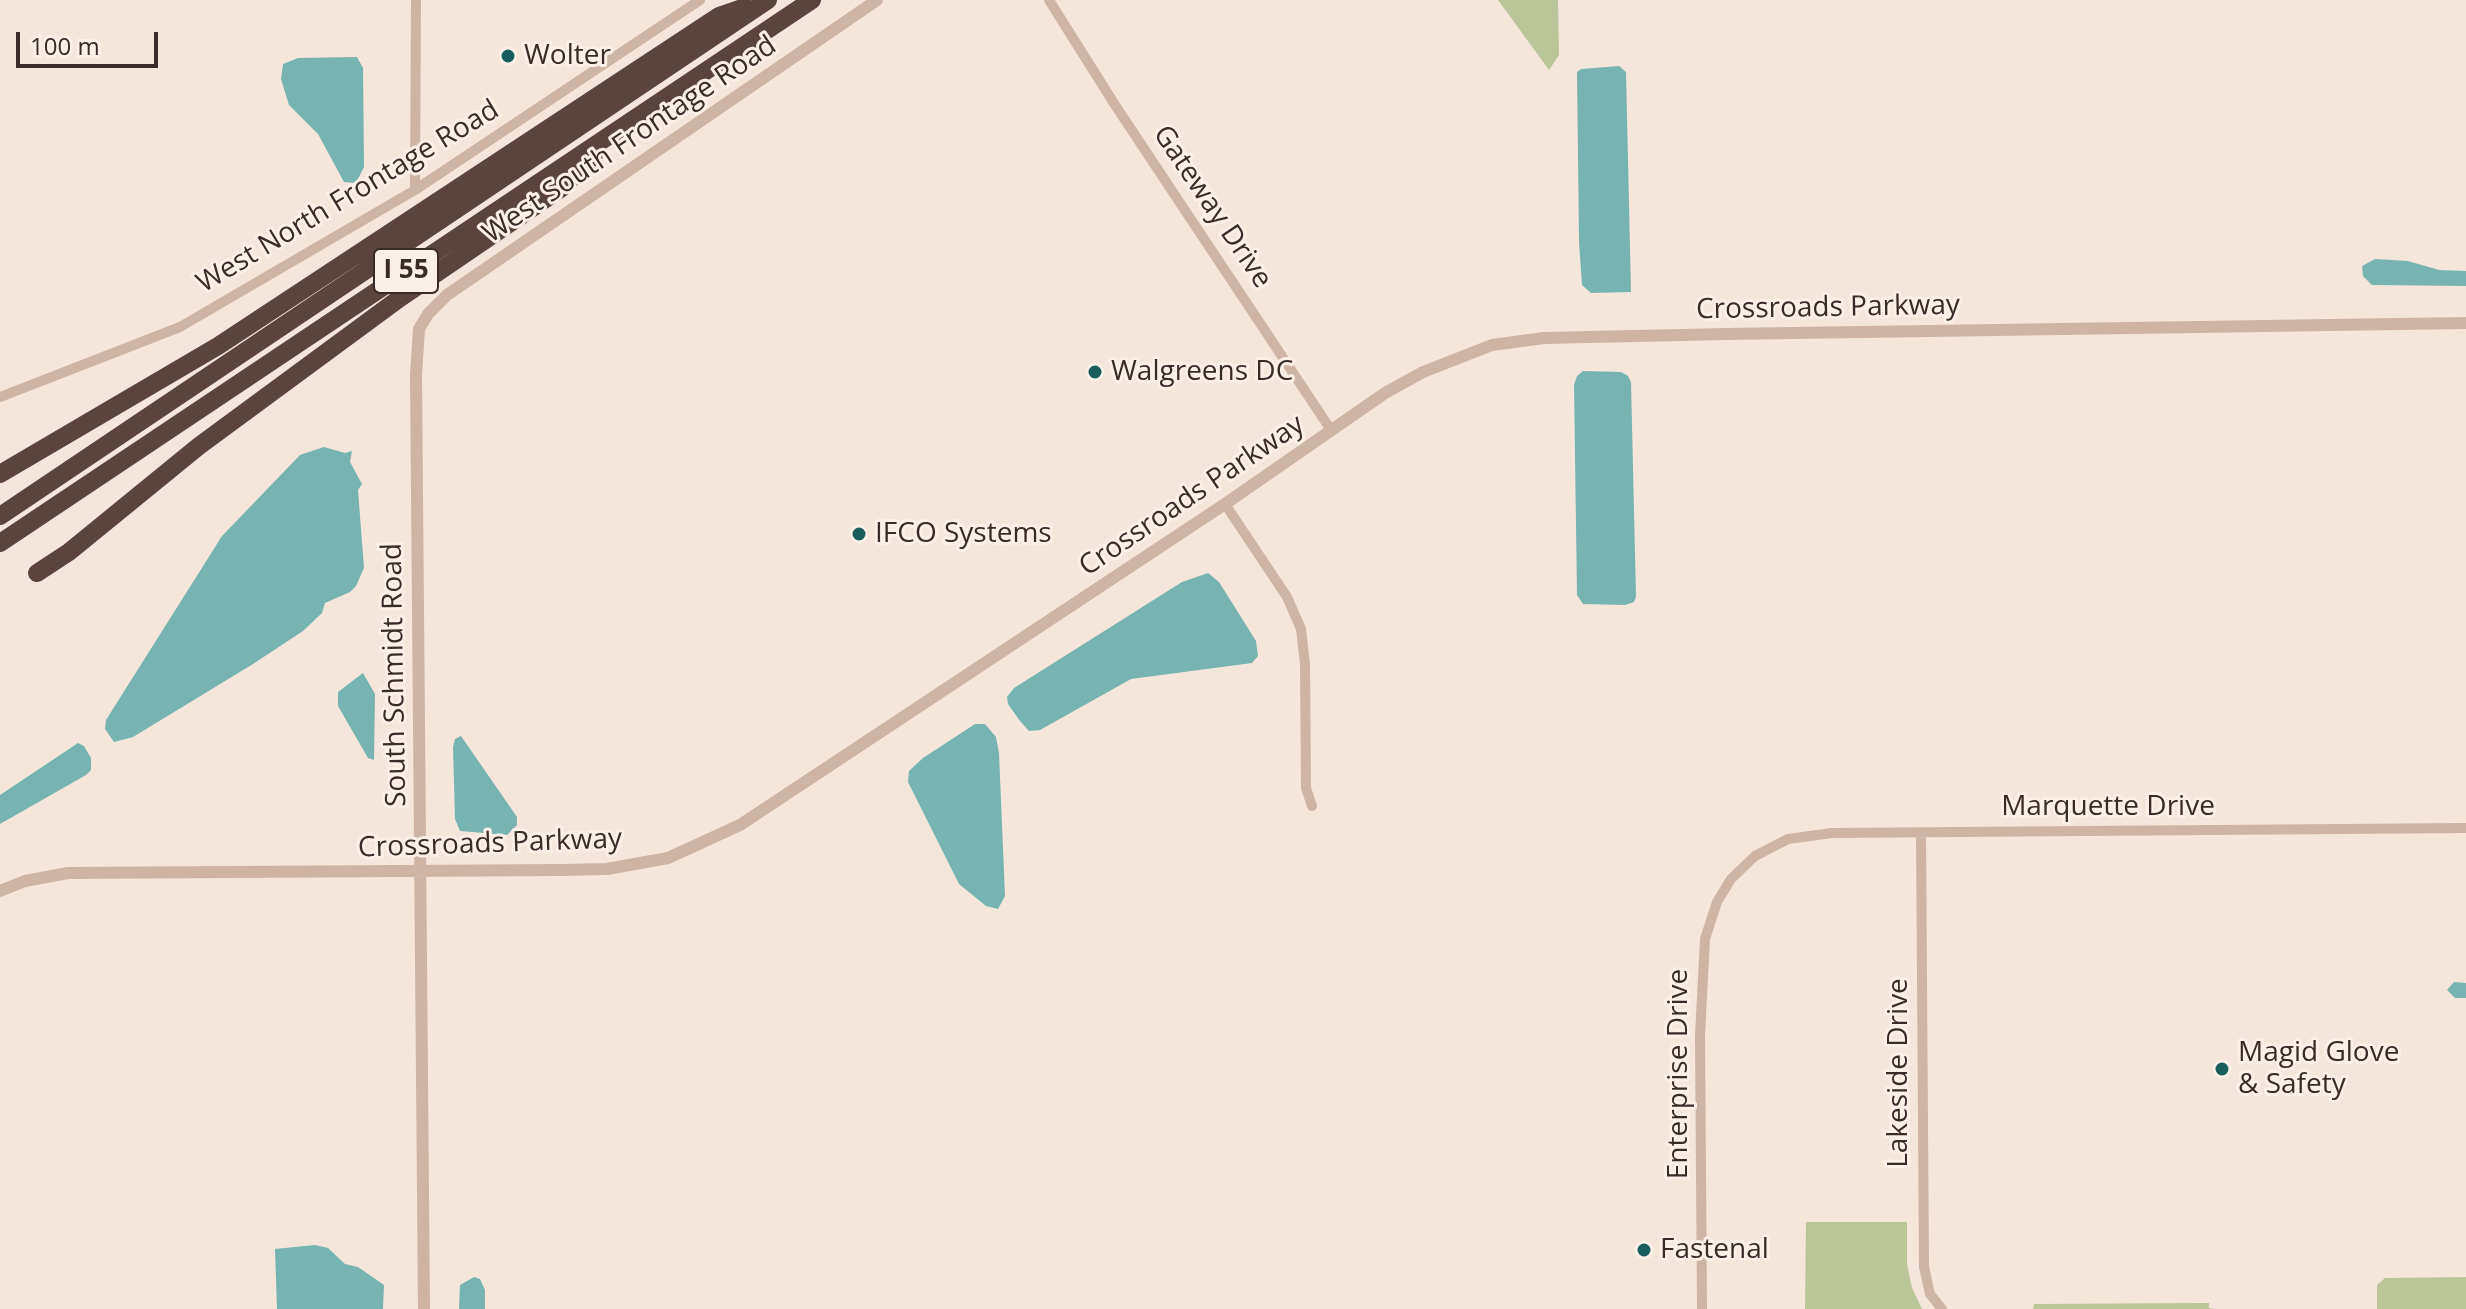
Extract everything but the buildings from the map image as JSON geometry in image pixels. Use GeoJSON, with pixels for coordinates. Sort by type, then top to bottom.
{"type":"FeatureCollection","features":[{"type":"Feature","properties":{"kind":"highway"},"geometry":{"type":"LineString","coordinates":[[0,474],[218,346],[719,16],[767,0]]}},
{"type":"Feature","properties":{"kind":"highway","name":"I 55"},"geometry":{"type":"LineString","coordinates":[[0,516],[767,0]]}},
{"type":"Feature","properties":{"kind":"highway","name":"I 55"},"geometry":{"type":"LineString","coordinates":[[0,543],[812,0]]}},
{"type":"Feature","properties":{"kind":"highway"},"geometry":{"type":"LineString","coordinates":[[37,573],[69,552],[199,446],[388,307],[563,187],[625,124]]}},
{"type":"Feature","properties":{"kind":"street"},"geometry":{"type":"LineString","coordinates":[[415,190],[416,0]]}},
{"type":"Feature","properties":{"kind":"street","name":"West North Frontage Road"},"geometry":{"type":"LineString","coordinates":[[0,397],[180,327],[415,190],[700,0]]}},
{"type":"Feature","properties":{"kind":"street","name":"West South Frontage Road"},"geometry":{"type":"LineString","coordinates":[[419,329],[428,314],[447,295],[877,0]]}},
{"type":"Feature","properties":{"kind":"street","name":"Gateway Drive"},"geometry":{"type":"LineString","coordinates":[[1040,0],[1051,5],[1331,430]]}},
{"type":"Feature","properties":{"kind":"street","name":"Crossroads Parkway"},"geometry":{"type":"LineString","coordinates":[[0,891],[25,881],[68,873],[607,869],[668,858],[740,825],[1225,504],[1331,430],[1423,372],[1492,345],[1525,340],[2466,323]]}},
{"type":"Feature","properties":{"kind":"street","name":"South Schmidt Road"},"geometry":{"type":"LineString","coordinates":[[419,329],[416,385],[424,1309]]}},
{"type":"Feature","properties":{"kind":"street"},"geometry":{"type":"LineString","coordinates":[[1225,504],[1287,597],[1301,629],[1305,664],[1306,788],[1312,806]]}},
{"type":"Feature","properties":{"kind":"street","name":"Marquette Drive"},"geometry":{"type":"LineString","coordinates":[[1755,856],[1788,839],[1811,835],[2466,828]]}},
{"type":"Feature","properties":{"kind":"street","name":"Lakeside Drive"},"geometry":{"type":"LineString","coordinates":[[1921,833],[1924,1267],[1930,1294],[1942,1309]]}},
{"type":"Feature","properties":{"kind":"street","name":"Enterprise Drive"},"geometry":{"type":"LineString","coordinates":[[1702,1309],[1700,1035],[1705,939],[1717,902],[1731,879],[1755,856]]}},
{"type":"Feature","properties":{"kind":"green space"},"geometry":{"type":"Polygon","coordinates":[[[1498,0],[1558,0],[1559,55],[1549,70],[1498,0]]]}},
{"type":"Feature","properties":{"kind":"green space"},"geometry":{"type":"Polygon","coordinates":[[[1806,1222],[1907,1222],[1907,1264],[1912,1288],[1922,1309],[1805,1309],[1806,1222]]]}},
{"type":"Feature","properties":{"kind":"green space"},"geometry":{"type":"Polygon","coordinates":[[[2466,1277],[2466,1309],[2377,1309],[2377,1285],[2385,1278],[2466,1277]]]}},
{"type":"Feature","properties":{"kind":"green space"},"geometry":{"type":"Polygon","coordinates":[[[2209,1303],[2209,1308],[2215,1309],[2033,1309],[2034,1304],[2209,1303]]]}},
{"type":"Feature","properties":{"kind":"water"},"geometry":{"type":"Polygon","coordinates":[[[357,57],[363,68],[364,167],[356,183],[344,182],[318,134],[289,105],[281,79],[283,64],[298,58],[357,57]]]}},
{"type":"Feature","properties":{"kind":"water"},"geometry":{"type":"Polygon","coordinates":[[[1619,66],[1626,72],[1631,292],[1591,293],[1582,285],[1579,242],[1577,72],[1581,69],[1619,66]]]}},
{"type":"Feature","properties":{"kind":"water"},"geometry":{"type":"Polygon","coordinates":[[[2375,259],[2408,261],[2439,270],[2466,271],[2466,286],[2372,285],[2363,276],[2362,266],[2375,259]]]}},
{"type":"Feature","properties":{"kind":"water"},"geometry":{"type":"Polygon","coordinates":[[[1583,371],[1621,372],[1631,382],[1636,597],[1634,602],[1625,605],[1583,604],[1577,595],[1574,385],[1583,371]]]}},
{"type":"Feature","properties":{"kind":"water"},"geometry":{"type":"Polygon","coordinates":[[[324,447],[345,453],[352,451],[350,462],[362,484],[358,490],[364,568],[356,586],[325,603],[322,613],[303,631],[253,664],[133,737],[114,742],[105,729],[106,720],[222,536],[300,455],[324,447]]]}},
{"type":"Feature","properties":{"kind":"water"},"geometry":{"type":"Polygon","coordinates":[[[1208,573],[1219,582],[1256,641],[1258,656],[1252,663],[1131,679],[1040,730],[1029,731],[1020,721],[1008,704],[1007,697],[1014,688],[1182,582],[1208,573]]]}},
{"type":"Feature","properties":{"kind":"water"},"geometry":{"type":"Polygon","coordinates":[[[363,673],[375,694],[374,760],[368,758],[338,706],[338,692],[363,673]]]}},
{"type":"Feature","properties":{"kind":"water"},"geometry":{"type":"Polygon","coordinates":[[[975,724],[985,724],[996,737],[999,753],[1005,896],[998,909],[986,906],[959,884],[908,782],[909,771],[923,758],[975,724]]]}},
{"type":"Feature","properties":{"kind":"water"},"geometry":{"type":"Polygon","coordinates":[[[461,736],[517,817],[517,825],[507,835],[460,831],[455,819],[453,747],[455,739],[461,736]]]}},
{"type":"Feature","properties":{"kind":"water"},"geometry":{"type":"Polygon","coordinates":[[[78,743],[84,746],[91,758],[91,770],[0,824],[0,795],[78,743]]]}},
{"type":"Feature","properties":{"kind":"water"},"geometry":{"type":"Polygon","coordinates":[[[2454,982],[2466,983],[2466,998],[2455,998],[2447,990],[2454,982]]]}},
{"type":"Feature","properties":{"kind":"water"},"geometry":{"type":"Polygon","coordinates":[[[315,1245],[328,1248],[345,1264],[358,1267],[384,1285],[383,1309],[277,1309],[275,1249],[315,1245]]]}},
{"type":"Feature","properties":{"kind":"water"},"geometry":{"type":"Polygon","coordinates":[[[474,1277],[480,1279],[485,1290],[485,1309],[459,1309],[460,1285],[474,1277]]]}},
{"type":"Feature","properties":{"kind":"place","name":"Wolter"},"geometry":{"type":"Point","coordinates":[508,56]}},
{"type":"Feature","properties":{"kind":"place","name":"Walgreens DC"},"geometry":{"type":"Point","coordinates":[1095,372]}},
{"type":"Feature","properties":{"kind":"place","name":"IFCO Systems"},"geometry":{"type":"Point","coordinates":[859,534]}},
{"type":"Feature","properties":{"kind":"place","name":"Magid Glove & Safety"},"geometry":{"type":"Point","coordinates":[2222,1069]}},
{"type":"Feature","properties":{"kind":"place","name":"Fastenal"},"geometry":{"type":"Point","coordinates":[1644,1250]}}]}
